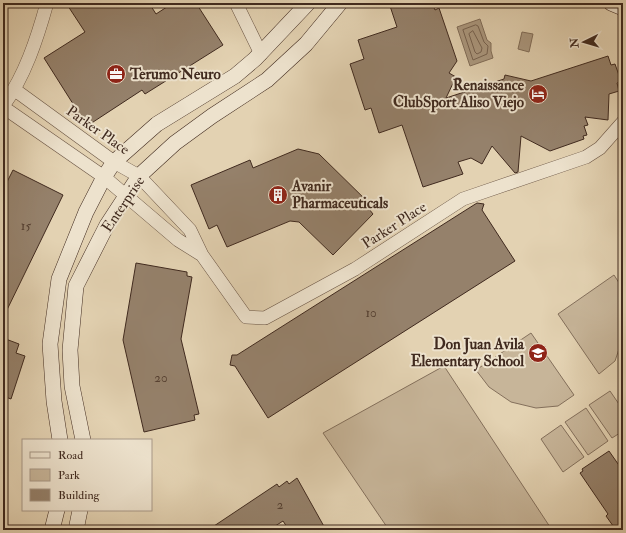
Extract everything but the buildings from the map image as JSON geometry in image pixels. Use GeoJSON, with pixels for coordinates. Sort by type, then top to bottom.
{"type":"FeatureCollection","features":[{"type":"Feature","properties":{"kind":"main road","name":"Enterprise"},"geometry":{"type":"LineString","coordinates":[[60,439],[54,399],[50,344],[59,279],[86,212],[104,177],[114,162],[157,124],[235,76],[261,54],[308,3]]}},
{"type":"Feature","properties":{"kind":"main road","name":"Enterprise"},"geometry":{"type":"LineString","coordinates":[[83,439],[72,386],[70,350],[76,286],[107,225],[139,176],[175,143],[212,116],[267,80],[306,44],[340,3]]}},
{"type":"Feature","properties":{"kind":"main road"},"geometry":{"type":"LineString","coordinates":[[611,3],[623,8]]}},
{"type":"Feature","properties":{"kind":"main road"},"geometry":{"type":"LineString","coordinates":[[52,530],[57,511]]}},
{"type":"Feature","properties":{"kind":"main road"},"geometry":{"type":"LineString","coordinates":[[76,530],[80,511]]}},
{"type":"Feature","properties":{"kind":"street"},"geometry":{"type":"LineString","coordinates":[[3,107],[15,90],[38,34],[47,3]]}},
{"type":"Feature","properties":{"kind":"street"},"geometry":{"type":"LineString","coordinates":[[236,3],[261,54]]}},
{"type":"Feature","properties":{"kind":"street","name":"Parker Place"},"geometry":{"type":"LineString","coordinates":[[15,90],[114,162],[139,176],[190,230],[202,255],[246,317],[265,318],[355,269],[463,199],[586,157],[600,148],[623,122]]}},
{"type":"Feature","properties":{"kind":"street","name":"Parker Place"},"geometry":{"type":"LineString","coordinates":[[3,107],[104,177],[178,240],[202,255]]}},
{"type":"Feature","properties":{"kind":"green space"},"geometry":{"type":"Polygon","coordinates":[[[614,275],[623,289],[623,337],[615,361],[599,374],[558,314],[614,275]]]}},
{"type":"Feature","properties":{"kind":"green space"},"geometry":{"type":"Polygon","coordinates":[[[531,333],[574,395],[558,406],[536,408],[511,402],[489,387],[476,370],[531,333]]]}},
{"type":"Feature","properties":{"kind":"green space"},"geometry":{"type":"Polygon","coordinates":[[[444,366],[552,530],[389,530],[323,433],[444,366]]]}},
{"type":"Feature","properties":{"kind":"green space"},"geometry":{"type":"Polygon","coordinates":[[[610,391],[623,410],[623,431],[612,438],[589,405],[610,391]]]}},
{"type":"Feature","properties":{"kind":"green space"},"geometry":{"type":"Polygon","coordinates":[[[586,408],[608,441],[588,455],[565,422],[586,408]]]}},
{"type":"Feature","properties":{"kind":"green space"},"geometry":{"type":"Polygon","coordinates":[[[561,425],[584,457],[563,472],[541,439],[561,425]]]}},
{"type":"Feature","properties":{"kind":"water"},"geometry":{"type":"Polygon","coordinates":[[[480,19],[487,40],[491,43],[493,58],[470,66],[457,27],[480,19]]]}},
{"type":"Feature","properties":{"kind":"water"},"geometry":{"type":"Polygon","coordinates":[[[522,32],[533,34],[529,52],[518,49],[522,32]]]}},
{"type":"Feature","properties":{"kind":"place","name":"Terumo Neuro"},"geometry":{"type":"Point","coordinates":[116,74]}},
{"type":"Feature","properties":{"kind":"place","name":"Renaissance ClubSport Aliso Viejo"},"geometry":{"type":"Point","coordinates":[538,94]}},
{"type":"Feature","properties":{"kind":"place","name":"Avanir Pharmaceuticals"},"geometry":{"type":"Point","coordinates":[278,195]}},
{"type":"Feature","properties":{"kind":"place","name":"Don Juan Avila Elementary School"},"geometry":{"type":"Point","coordinates":[538,353]}}]}
